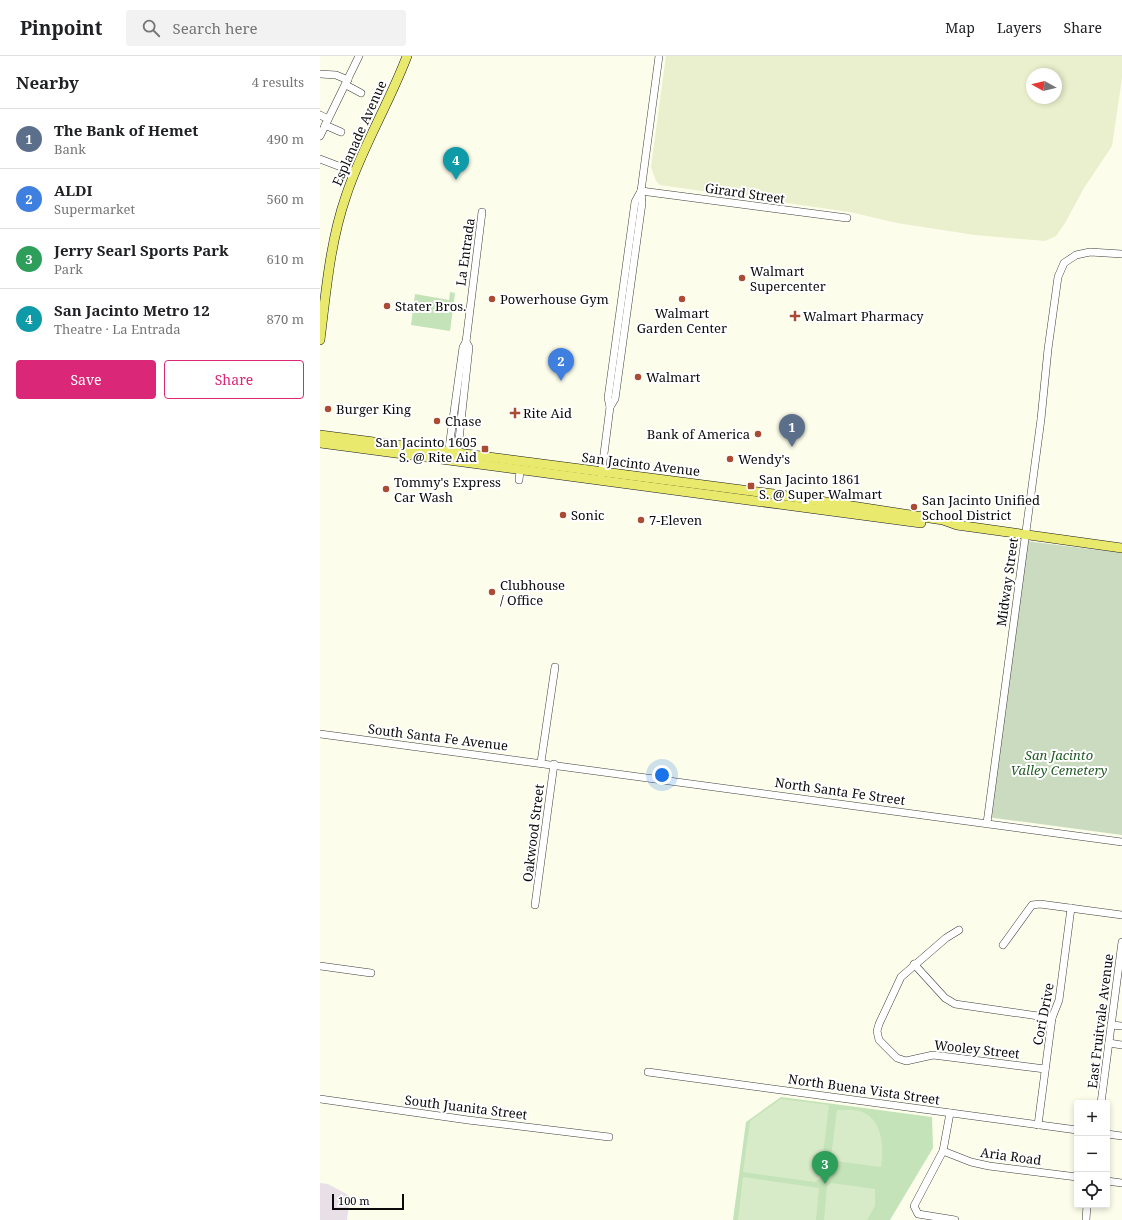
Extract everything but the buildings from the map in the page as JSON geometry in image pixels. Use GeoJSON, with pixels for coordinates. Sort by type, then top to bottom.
{"type":"FeatureCollection","features":[{"type":"Feature","properties":{"kind":"main road","name":"Esplanade Avenue"},"geometry":{"type":"LineString","coordinates":[[320,340],[337,228],[354,172],[407,56]]}},
{"type":"Feature","properties":{"kind":"main road","name":"San Jacinto Avenue"},"geometry":{"type":"LineString","coordinates":[[320,435],[452,457],[520,476],[601,476],[670,490],[942,526],[957,525],[1122,548]]}},
{"type":"Feature","properties":{"kind":"main road","name":"San Jacinto Avenue"},"geometry":{"type":"LineString","coordinates":[[320,443],[452,457],[601,476],[715,486],[943,520],[957,525]]}},
{"type":"Feature","properties":{"kind":"main road"},"geometry":{"type":"LineString","coordinates":[[670,490],[677,487],[710,491],[715,486]]}},
{"type":"Feature","properties":{"kind":"street"},"geometry":{"type":"LineString","coordinates":[[320,136],[359,56]]}},
{"type":"Feature","properties":{"kind":"street"},"geometry":{"type":"LineString","coordinates":[[601,476],[610,407],[615,399],[642,202],[641,191],[659,56]]}},
{"type":"Feature","properties":{"kind":"street"},"geometry":{"type":"LineString","coordinates":[[320,74],[336,75],[361,93]]}},
{"type":"Feature","properties":{"kind":"street"},"geometry":{"type":"LineString","coordinates":[[320,115],[341,132]]}},
{"type":"Feature","properties":{"kind":"street"},"geometry":{"type":"LineString","coordinates":[[320,159],[354,172]]}},
{"type":"Feature","properties":{"kind":"street","name":"Girard Street"},"geometry":{"type":"LineString","coordinates":[[641,191],[847,218]]}},
{"type":"Feature","properties":{"kind":"street","name":"La Entrada"},"geometry":{"type":"LineString","coordinates":[[452,457],[469,347],[466,342],[482,212]]}},
{"type":"Feature","properties":{"kind":"street","name":"Midway Street"},"geometry":{"type":"LineString","coordinates":[[987,823],[1058,277],[1064,263],[1076,254],[1090,252],[1122,254]]}},
{"type":"Feature","properties":{"kind":"street"},"geometry":{"type":"LineString","coordinates":[[541,762],[555,667]]}},
{"type":"Feature","properties":{"kind":"street","name":"South Santa Fe Avenue"},"geometry":{"type":"LineString","coordinates":[[320,734],[554,764]]}},
{"type":"Feature","properties":{"kind":"street","name":"North Santa Fe Street"},"geometry":{"type":"LineString","coordinates":[[554,764],[1122,842]]}},
{"type":"Feature","properties":{"kind":"street","name":"Oakwood Street"},"geometry":{"type":"LineString","coordinates":[[535,905],[554,764]]}},
{"type":"Feature","properties":{"kind":"street"},"geometry":{"type":"LineString","coordinates":[[1003,945],[1032,905],[1040,904],[1122,915]]}},
{"type":"Feature","properties":{"kind":"street","name":"Cori Drive"},"geometry":{"type":"LineString","coordinates":[[1038,1125],[1052,1018],[1059,1000],[1071,908]]}},
{"type":"Feature","properties":{"kind":"street"},"geometry":{"type":"LineString","coordinates":[[959,930],[946,938],[914,964],[945,998],[955,1004],[1052,1018]]}},
{"type":"Feature","properties":{"kind":"street","name":"East Fruitvale Avenue"},"geometry":{"type":"LineString","coordinates":[[1101,1100],[1122,942]]}},
{"type":"Feature","properties":{"kind":"street","name":"Wooley Street"},"geometry":{"type":"LineString","coordinates":[[914,964],[901,976],[877,1031],[879,1040],[897,1058],[906,1061],[933,1055],[1045,1069]]}},
{"type":"Feature","properties":{"kind":"street"},"geometry":{"type":"LineString","coordinates":[[320,966],[371,973]]}},
{"type":"Feature","properties":{"kind":"street"},"geometry":{"type":"LineString","coordinates":[[1111,1025],[1122,1026]]}},
{"type":"Feature","properties":{"kind":"street"},"geometry":{"type":"LineString","coordinates":[[1109,1043],[1122,1045]]}},
{"type":"Feature","properties":{"kind":"street","name":"North Buena Vista Street"},"geometry":{"type":"LineString","coordinates":[[648,1072],[1074,1130]]}},
{"type":"Feature","properties":{"kind":"street","name":"South Juanita Street"},"geometry":{"type":"LineString","coordinates":[[320,1099],[468,1120],[609,1137]]}},
{"type":"Feature","properties":{"kind":"street"},"geometry":{"type":"LineString","coordinates":[[950,1113],[943,1151],[914,1206],[918,1214],[955,1220]]}},
{"type":"Feature","properties":{"kind":"street"},"geometry":{"type":"LineString","coordinates":[[1110,1134],[1122,1136]]}},
{"type":"Feature","properties":{"kind":"street","name":"Aria Road"},"geometry":{"type":"LineString","coordinates":[[943,1151],[971,1162],[989,1166],[1074,1177]]}},
{"type":"Feature","properties":{"kind":"street"},"geometry":{"type":"LineString","coordinates":[[1110,1181],[1122,1183]]}},
{"type":"Feature","properties":{"kind":"street"},"geometry":{"type":"LineString","coordinates":[[1086,1220],[1088,1208]]}},
{"type":"Feature","properties":{"kind":"shaded area"},"geometry":{"type":"Polygon","coordinates":[[[320,1183],[328,1184],[350,1196],[347,1220],[320,1220],[320,1183]]]}},
{"type":"Feature","properties":{"kind":"green space"},"geometry":{"type":"Polygon","coordinates":[[[666,56],[1122,56],[1122,78],[1112,146],[1084,188],[1065,223],[1056,236],[1045,241],[975,235],[897,223],[850,212],[660,185],[656,181],[651,167],[666,56]]]}},
{"type":"Feature","properties":{"kind":"green space"},"geometry":{"type":"Polygon","coordinates":[[[450,292],[455,293],[450,331],[411,325],[415,294],[449,300],[450,292]]]}},
{"type":"Feature","properties":{"kind":"green space","name":"San Jacinto Valley Cemetery"},"geometry":{"type":"Polygon","coordinates":[[[1026,541],[1122,553],[1122,835],[987,817],[1026,541]]]}},
{"type":"Feature","properties":{"kind":"green space"},"geometry":{"type":"Polygon","coordinates":[[[781,1097],[932,1117],[933,1148],[890,1220],[733,1220],[746,1122],[781,1097]]]}},
{"type":"Feature","properties":{"kind":"green space"},"geometry":{"type":"Polygon","coordinates":[[[781,1099],[829,1105],[820,1178],[815,1182],[743,1172],[750,1121],[781,1099]]]}},
{"type":"Feature","properties":{"kind":"green space"},"geometry":{"type":"Polygon","coordinates":[[[837,1110],[859,1111],[869,1116],[874,1121],[878,1128],[882,1144],[881,1167],[834,1161],[831,1157],[837,1110]]]}},
{"type":"Feature","properties":{"kind":"green space"},"geometry":{"type":"Polygon","coordinates":[[[743,1177],[819,1188],[816,1220],[738,1220],[743,1177]]]}},
{"type":"Feature","properties":{"kind":"green space"},"geometry":{"type":"Polygon","coordinates":[[[831,1183],[875,1189],[875,1206],[867,1220],[824,1220],[827,1186],[831,1183]]]}},
{"type":"Feature","properties":{"kind":"place","name":"San Jacinto Metro 12"},"geometry":{"type":"Point","coordinates":[456,180]}},
{"type":"Feature","properties":{"kind":"place","name":"Walmart Supercenter"},"geometry":{"type":"Point","coordinates":[742,278]}},
{"type":"Feature","properties":{"kind":"place","name":"Powerhouse Gym"},"geometry":{"type":"Point","coordinates":[492,299]}},
{"type":"Feature","properties":{"kind":"place","name":"Walmart Garden Center"},"geometry":{"type":"Point","coordinates":[682,299]}},
{"type":"Feature","properties":{"kind":"place","name":"Stater Bros."},"geometry":{"type":"Point","coordinates":[387,306]}},
{"type":"Feature","properties":{"kind":"place","name":"Walmart Pharmacy"},"geometry":{"type":"Point","coordinates":[795,316]}},
{"type":"Feature","properties":{"kind":"place","name":"Walmart"},"geometry":{"type":"Point","coordinates":[638,377]}},
{"type":"Feature","properties":{"kind":"place","name":"ALDI"},"geometry":{"type":"Point","coordinates":[561,381]}},
{"type":"Feature","properties":{"kind":"place","name":"Burger King"},"geometry":{"type":"Point","coordinates":[328,409]}},
{"type":"Feature","properties":{"kind":"place","name":"Rite Aid"},"geometry":{"type":"Point","coordinates":[515,413]}},
{"type":"Feature","properties":{"kind":"place","name":"Chase"},"geometry":{"type":"Point","coordinates":[437,421]}},
{"type":"Feature","properties":{"kind":"place","name":"Bank of America"},"geometry":{"type":"Point","coordinates":[758,434]}},
{"type":"Feature","properties":{"kind":"place","name":"The Bank of Hemet"},"geometry":{"type":"Point","coordinates":[792,447]}},
{"type":"Feature","properties":{"kind":"place","name":"San Jacinto 1605 S. @ Rite Aid"},"geometry":{"type":"Point","coordinates":[485,449]}},
{"type":"Feature","properties":{"kind":"place","name":"Wendy's"},"geometry":{"type":"Point","coordinates":[730,459]}},
{"type":"Feature","properties":{"kind":"place","name":"San Jacinto 1861 S. @ Super Walmart"},"geometry":{"type":"Point","coordinates":[751,486]}},
{"type":"Feature","properties":{"kind":"place","name":"Tommy's Express Car Wash"},"geometry":{"type":"Point","coordinates":[386,489]}},
{"type":"Feature","properties":{"kind":"place","name":"San Jacinto Unified School District"},"geometry":{"type":"Point","coordinates":[914,507]}},
{"type":"Feature","properties":{"kind":"place","name":"Sonic"},"geometry":{"type":"Point","coordinates":[563,515]}},
{"type":"Feature","properties":{"kind":"place","name":"7-Eleven"},"geometry":{"type":"Point","coordinates":[641,520]}},
{"type":"Feature","properties":{"kind":"place","name":"Clubhouse / Office"},"geometry":{"type":"Point","coordinates":[492,592]}},
{"type":"Feature","properties":{"kind":"place","name":"Jerry Searl Sports Park"},"geometry":{"type":"Point","coordinates":[825,1184]}}]}
